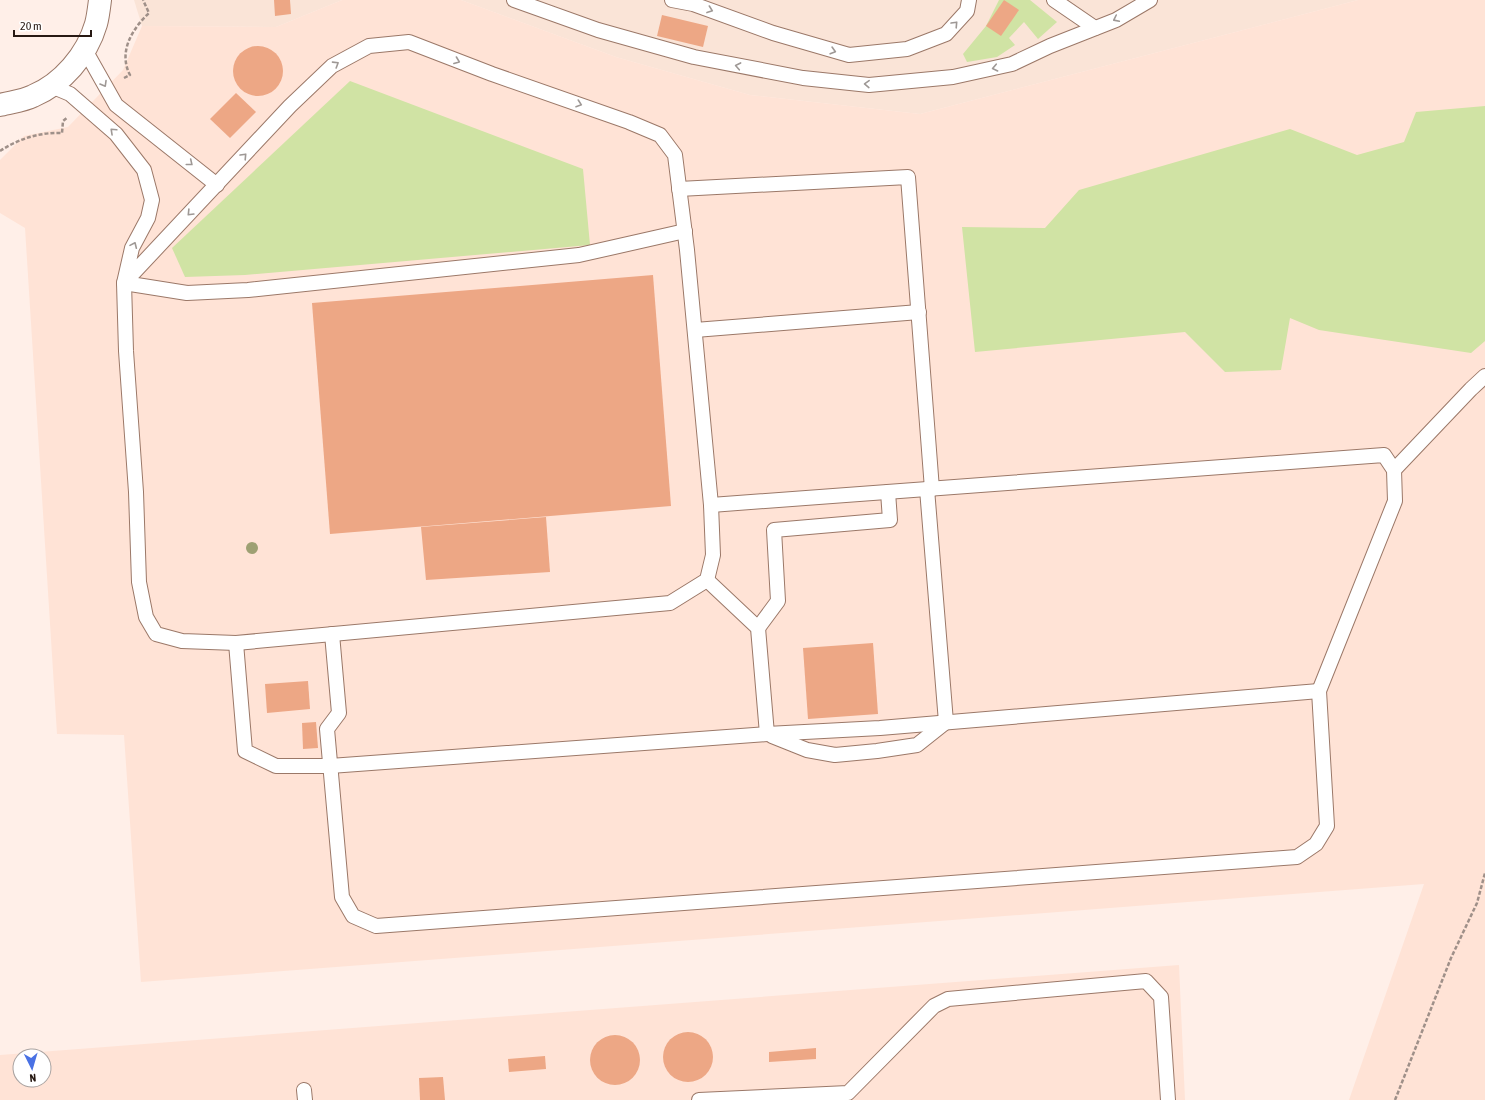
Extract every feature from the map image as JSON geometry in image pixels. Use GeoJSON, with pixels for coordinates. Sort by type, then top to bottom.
{"type":"FeatureCollection","features":[{"type":"Feature","properties":{"kind":"street"},"geometry":{"type":"LineString","coordinates":[[0,118],[51,86],[70,70],[85,50],[96,25],[100,0]]}},
{"type":"Feature","properties":{"kind":"street"},"geometry":{"type":"LineString","coordinates":[[0,105],[32,97]]}},
{"type":"Feature","properties":{"kind":"lane"},"geometry":{"type":"LineString","coordinates":[[514,0],[598,30],[694,57],[803,78],[869,85],[953,77],[1012,64],[1050,46],[1116,20],[1150,0]]}},
{"type":"Feature","properties":{"kind":"lane"},"geometry":{"type":"LineString","coordinates":[[672,0],[693,4],[773,33],[850,55],[907,49],[946,34],[968,10],[969,0]]}},
{"type":"Feature","properties":{"kind":"lane"},"geometry":{"type":"LineString","coordinates":[[1054,0],[1096,28]]}},
{"type":"Feature","properties":{"kind":"lane"},"geometry":{"type":"LineString","coordinates":[[51,86],[70,94],[116,134],[144,170],[152,200],[148,218],[132,248],[124,283],[126,351],[136,492],[139,582],[146,617],[156,634],[182,641],[236,643],[670,603],[707,580],[713,555],[711,505],[685,231],[675,154],[660,135],[629,122],[492,74],[409,42],[369,46],[332,66],[290,106],[124,283]]}},
{"type":"Feature","properties":{"kind":"lane"},"geometry":{"type":"LineString","coordinates":[[85,50],[116,105],[217,185]]}},
{"type":"Feature","properties":{"kind":"lane"},"geometry":{"type":"LineString","coordinates":[[679,189],[908,177],[946,722]]}},
{"type":"Feature","properties":{"kind":"lane"},"geometry":{"type":"LineString","coordinates":[[124,283],[187,293],[248,290],[579,255],[685,231]]}},
{"type":"Feature","properties":{"kind":"lane"},"geometry":{"type":"LineString","coordinates":[[695,330],[918,312]]}},
{"type":"Feature","properties":{"kind":"lane"},"geometry":{"type":"LineString","coordinates":[[1394,470],[1485,376]]}},
{"type":"Feature","properties":{"kind":"lane"},"geometry":{"type":"LineString","coordinates":[[332,634],[339,712],[327,730],[342,897],[353,916],[376,926],[1297,857],[1316,844],[1327,826],[1319,691],[1395,501],[1394,470],[1384,455],[711,505]]}},
{"type":"Feature","properties":{"kind":"lane"},"geometry":{"type":"LineString","coordinates":[[758,628],[778,601],[774,530],[890,520],[888,492]]}},
{"type":"Feature","properties":{"kind":"lane"},"geometry":{"type":"LineString","coordinates":[[707,580],[758,628],[768,734]]}},
{"type":"Feature","properties":{"kind":"lane"},"geometry":{"type":"LineString","coordinates":[[236,643],[245,751],[276,766],[330,766],[768,734],[880,728],[1319,691]]}},
{"type":"Feature","properties":{"kind":"lane"},"geometry":{"type":"LineString","coordinates":[[768,734],[807,750],[835,755],[917,745],[946,722]]}},
{"type":"Feature","properties":{"kind":"lane"},"geometry":{"type":"LineString","coordinates":[[699,1100],[848,1097],[934,1006],[948,999],[1146,981],[1161,997],[1168,1100]]}},
{"type":"Feature","properties":{"kind":"path"},"geometry":{"type":"LineString","coordinates":[[130,75],[125,53],[129,39],[138,23],[149,13],[143,0]]}},
{"type":"Feature","properties":{"kind":"path"},"geometry":{"type":"LineString","coordinates":[[0,151],[10,144],[33,136],[50,133],[62,133],[64,121]]}},
{"type":"Feature","properties":{"kind":"path"},"geometry":{"type":"LineString","coordinates":[[1395,1100],[1451,958],[1477,903],[1485,873]]}},
{"type":"Feature","properties":{"kind":"shaded area"},"geometry":{"type":"Polygon","coordinates":[[[134,0],[342,0],[276,27],[142,26],[134,0]]]}},
{"type":"Feature","properties":{"kind":"shaded area"},"geometry":{"type":"Polygon","coordinates":[[[342,0],[461,0],[616,57],[750,95],[920,114],[1358,0],[1485,0],[1485,1100],[1349,1100],[1424,884],[141,982],[124,735],[57,734],[25,228],[0,213],[0,160],[24,136],[68,127],[123,70],[142,26],[276,27],[342,0]]]}},
{"type":"Feature","properties":{"kind":"shaded area"},"geometry":{"type":"Polygon","coordinates":[[[461,0],[1358,0],[920,114],[750,95],[616,57],[461,0]]]}},
{"type":"Feature","properties":{"kind":"shaded area"},"geometry":{"type":"Polygon","coordinates":[[[1179,965],[1185,1100],[0,1100],[0,1055],[12,1054],[12,1088],[52,1088],[52,1051],[1179,965]]]}},
{"type":"Feature","properties":{"kind":"green space"},"geometry":{"type":"Polygon","coordinates":[[[999,0],[1030,0],[1057,22],[1038,39],[1024,22],[1009,38],[1015,45],[997,57],[967,62],[963,54],[986,26],[999,0]]]}},
{"type":"Feature","properties":{"kind":"green space"},"geometry":{"type":"Polygon","coordinates":[[[350,81],[583,169],[590,245],[245,275],[185,277],[172,248],[350,81]]]}},
{"type":"Feature","properties":{"kind":"green space"},"geometry":{"type":"Polygon","coordinates":[[[1485,106],[1485,341],[1471,353],[1319,330],[1290,318],[1281,370],[1225,372],[1185,332],[975,352],[962,227],[1045,228],[1079,190],[1290,129],[1357,155],[1404,142],[1416,112],[1485,106]]]}},
{"type":"Feature","properties":{"kind":"building"},"geometry":{"type":"Polygon","coordinates":[[[274,0],[290,0],[291,14],[275,16],[274,0]]]}},
{"type":"Feature","properties":{"kind":"building"},"geometry":{"type":"Polygon","coordinates":[[[1004,0],[1019,10],[1001,36],[986,26],[1004,0]]]}},
{"type":"Feature","properties":{"kind":"building"},"geometry":{"type":"Polygon","coordinates":[[[662,15],[708,26],[703,47],[657,36],[662,15]]]}},
{"type":"Feature","properties":{"kind":"building"},"geometry":{"type":"Polygon","coordinates":[[[253,46],[263,46],[276,53],[283,66],[283,76],[276,89],[263,96],[253,96],[244,92],[237,85],[233,76],[233,66],[237,57],[244,50],[253,46]]]}},
{"type":"Feature","properties":{"kind":"building"},"geometry":{"type":"Polygon","coordinates":[[[236,93],[256,112],[230,138],[210,119],[236,93]]]}},
{"type":"Feature","properties":{"kind":"building"},"geometry":{"type":"Polygon","coordinates":[[[653,275],[671,506],[330,534],[312,303],[653,275]]]}},
{"type":"Feature","properties":{"kind":"building"},"geometry":{"type":"Polygon","coordinates":[[[546,517],[550,572],[426,580],[421,527],[546,517]]]}},
{"type":"Feature","properties":{"kind":"building"},"geometry":{"type":"Polygon","coordinates":[[[873,643],[878,714],[808,719],[803,648],[873,643]]]}},
{"type":"Feature","properties":{"kind":"building"},"geometry":{"type":"Polygon","coordinates":[[[308,681],[310,709],[267,713],[265,684],[308,681]]]}},
{"type":"Feature","properties":{"kind":"building"},"geometry":{"type":"Polygon","coordinates":[[[316,722],[318,748],[303,749],[302,723],[316,722]]]}},
{"type":"Feature","properties":{"kind":"building"},"geometry":{"type":"Polygon","coordinates":[[[683,1032],[693,1032],[706,1039],[713,1052],[713,1062],[706,1075],[693,1082],[683,1082],[674,1078],[667,1071],[663,1062],[663,1052],[667,1043],[674,1036],[683,1032]]]}},
{"type":"Feature","properties":{"kind":"building"},"geometry":{"type":"Polygon","coordinates":[[[610,1035],[620,1035],[633,1042],[640,1055],[640,1065],[633,1078],[620,1085],[610,1085],[601,1081],[594,1074],[590,1065],[590,1055],[594,1046],[601,1039],[610,1035]]]}},
{"type":"Feature","properties":{"kind":"building"},"geometry":{"type":"Polygon","coordinates":[[[816,1048],[816,1059],[769,1062],[769,1052],[816,1048]]]}},
{"type":"Feature","properties":{"kind":"building"},"geometry":{"type":"Polygon","coordinates":[[[545,1056],[546,1069],[509,1072],[508,1059],[545,1056]]]}},
{"type":"Feature","properties":{"kind":"building"},"geometry":{"type":"Polygon","coordinates":[[[443,1077],[445,1100],[420,1100],[419,1078],[443,1077]]]}}]}
